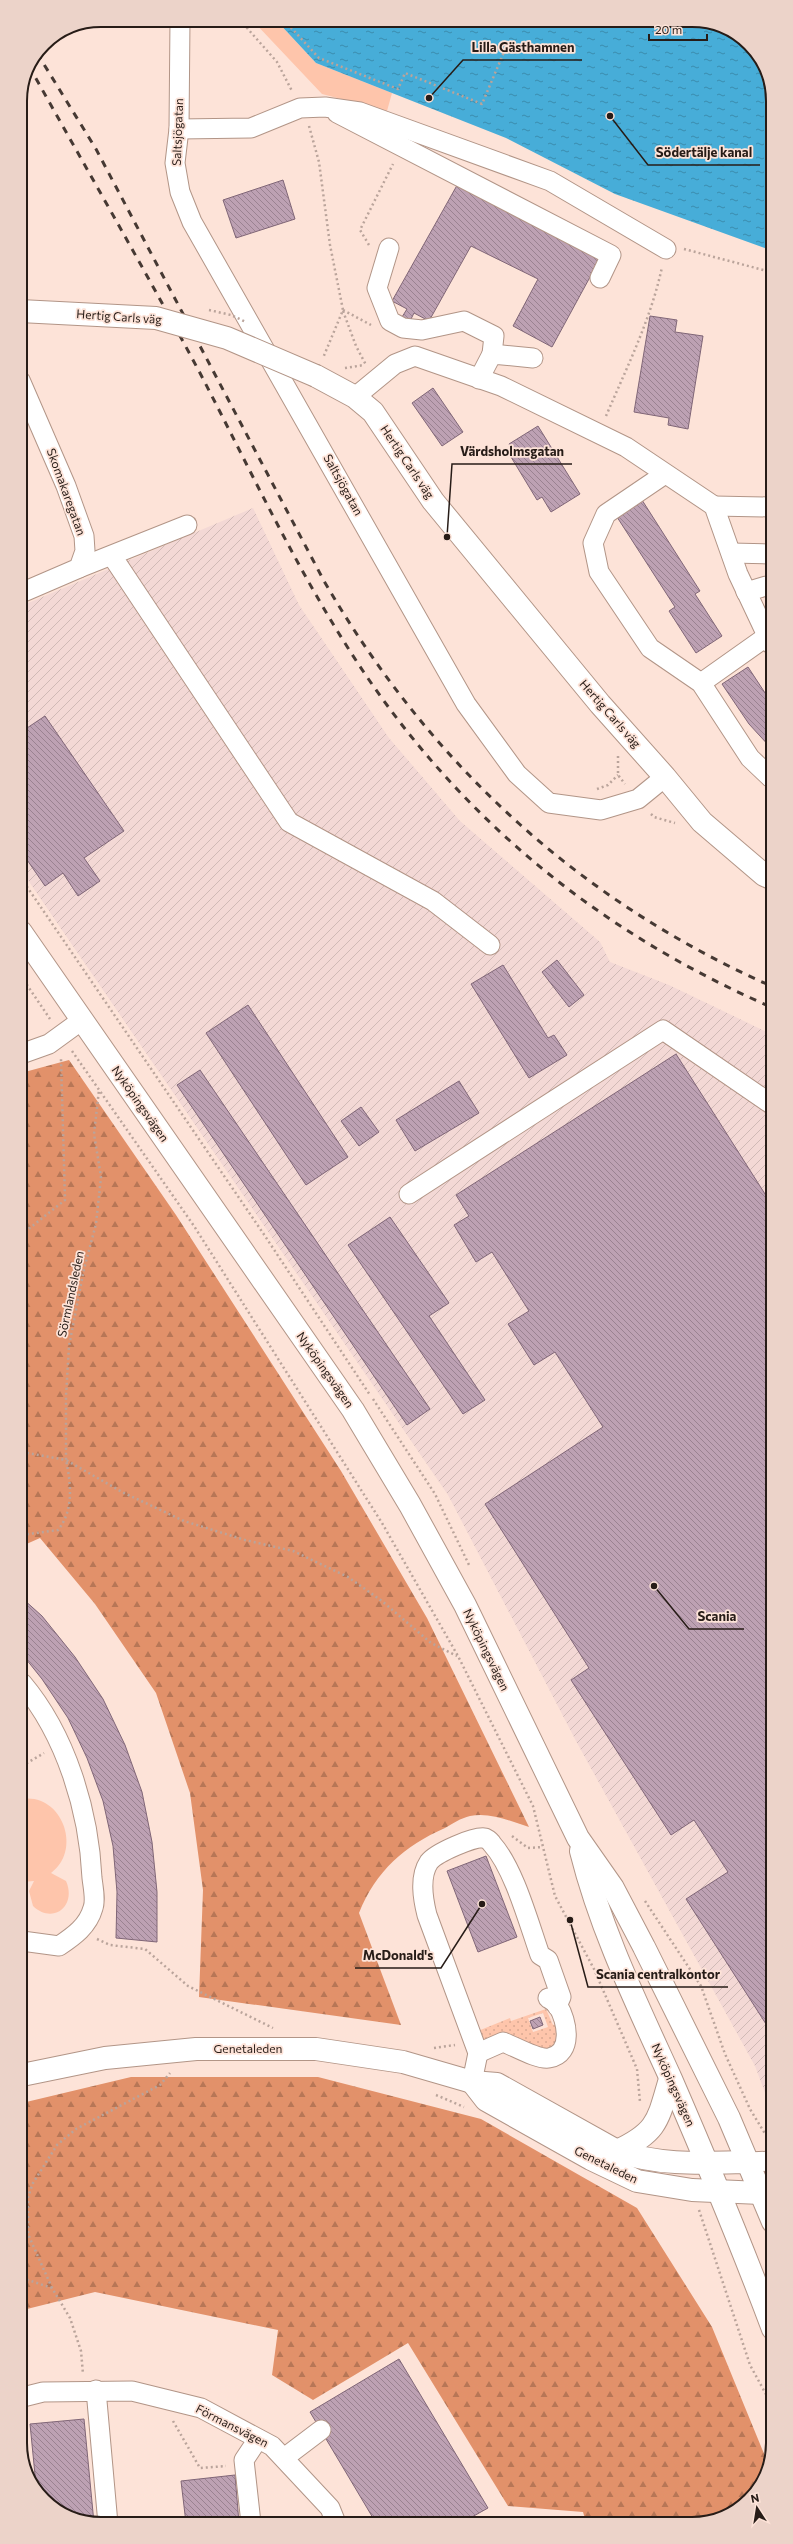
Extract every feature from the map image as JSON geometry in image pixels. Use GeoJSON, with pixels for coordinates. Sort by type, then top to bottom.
{"type":"FeatureCollection","features":[{"type":"Feature","properties":{"kind":"main road","name":"Hertig Carls väg"},"geometry":{"type":"LineString","coordinates":[[27,311],[156,318],[323,365],[373,412],[433,501],[600,704],[666,777],[702,822],[766,876]]}},
{"type":"Feature","properties":{"kind":"main road","name":"Nyköpingsvägen"},"geometry":{"type":"LineString","coordinates":[[27,941],[353,1410],[410,1505],[464,1605],[578,1838],[613,1888],[729,2118],[749,2162],[766,2190]]}},
{"type":"Feature","properties":{"kind":"main road","name":"Nyköpingsvägen"},"geometry":{"type":"LineString","coordinates":[[578,1838],[592,1895],[613,1951],[708,2163],[766,2311]]}},
{"type":"Feature","properties":{"kind":"main road","name":"Genetaleden"},"geometry":{"type":"LineString","coordinates":[[27,2074],[105,2058],[196,2049],[316,2049],[403,2062],[472,2082],[497,2084],[617,2151],[658,2162],[749,2162]]}},
{"type":"Feature","properties":{"kind":"main road"},"geometry":{"type":"LineString","coordinates":[[617,2151],[638,2141],[658,2119],[670,2079]]}},
{"type":"Feature","properties":{"kind":"main road","name":"Genetaleden"},"geometry":{"type":"LineString","coordinates":[[472,2082],[486,2100],[618,2174],[651,2185],[692,2190],[720,2192],[766,2192]]}},
{"type":"Feature","properties":{"kind":"street","name":"Saltsjögatan"},"geometry":{"type":"LineString","coordinates":[[180,27],[179,129],[175,163],[180,192],[192,222],[466,704],[490,740],[517,774],[549,803],[601,810],[638,799],[666,777]]}},
{"type":"Feature","properties":{"kind":"street"},"geometry":{"type":"LineString","coordinates":[[179,129],[251,128],[300,108],[325,107],[360,112],[550,181],[666,249]]}},
{"type":"Feature","properties":{"kind":"street"},"geometry":{"type":"LineString","coordinates":[[325,107],[401,148],[611,255],[600,278]]}},
{"type":"Feature","properties":{"kind":"street"},"geometry":{"type":"LineString","coordinates":[[386,255],[377,288],[390,321],[403,328],[422,330],[464,321],[494,336],[492,354],[479,378]]}},
{"type":"Feature","properties":{"kind":"street"},"geometry":{"type":"LineString","coordinates":[[492,354],[533,358]]}},
{"type":"Feature","properties":{"kind":"street"},"geometry":{"type":"LineString","coordinates":[[355,396],[371,368],[394,364],[415,356],[501,386],[626,447],[714,506],[766,507]]}},
{"type":"Feature","properties":{"kind":"street","name":"Skomakaregatan"},"geometry":{"type":"LineString","coordinates":[[27,396],[66,486],[84,536],[85,551],[79,568]]}},
{"type":"Feature","properties":{"kind":"street"},"geometry":{"type":"LineString","coordinates":[[665,474],[606,514],[593,543],[599,572],[650,648],[701,683],[750,758],[766,773]]}},
{"type":"Feature","properties":{"kind":"street"},"geometry":{"type":"LineString","coordinates":[[714,506],[746,592],[766,636]]}},
{"type":"Feature","properties":{"kind":"street"},"geometry":{"type":"LineString","coordinates":[[27,591],[79,568],[187,525]]}},
{"type":"Feature","properties":{"kind":"street"},"geometry":{"type":"LineString","coordinates":[[731,553],[766,554]]}},
{"type":"Feature","properties":{"kind":"street"},"geometry":{"type":"LineString","coordinates":[[112,556],[289,822],[433,901],[490,944]]}},
{"type":"Feature","properties":{"kind":"street"},"geometry":{"type":"LineString","coordinates":[[746,592],[766,586]]}},
{"type":"Feature","properties":{"kind":"street"},"geometry":{"type":"LineString","coordinates":[[701,683],[766,641]]}},
{"type":"Feature","properties":{"kind":"street"},"geometry":{"type":"LineString","coordinates":[[27,1052],[49,1044],[82,1020]]}},
{"type":"Feature","properties":{"kind":"street"},"geometry":{"type":"LineString","coordinates":[[409,1194],[662,1030],[766,1100]]}},
{"type":"Feature","properties":{"kind":"street"},"geometry":{"type":"LineString","coordinates":[[27,1691],[60,1744],[77,1789],[91,1847],[94,1908],[80,1932],[59,1946],[27,1942]]}},
{"type":"Feature","properties":{"kind":"street"},"geometry":{"type":"LineString","coordinates":[[472,2082],[478,2053],[427,1915],[423,1880],[429,1862],[439,1853],[475,1839],[485,1838],[492,1843],[503,1859],[540,1955],[548,1960],[561,1997],[557,2006],[567,2033],[566,2044],[554,2057],[542,2058],[503,2042],[478,2053]]}},
{"type":"Feature","properties":{"kind":"street"},"geometry":{"type":"LineString","coordinates":[[749,2162],[766,2161]]}},
{"type":"Feature","properties":{"kind":"street"},"geometry":{"type":"LineString","coordinates":[[90,2390],[107,2517]]}},
{"type":"Feature","properties":{"kind":"street","name":"Förmansvägen"},"geometry":{"type":"LineString","coordinates":[[27,2396],[43,2392],[90,2390],[132,2391],[201,2408],[272,2446],[330,2508],[334,2517]]}},
{"type":"Feature","properties":{"kind":"street"},"geometry":{"type":"LineString","coordinates":[[284,2458],[321,2430]]}},
{"type":"Feature","properties":{"kind":"street"},"geometry":{"type":"LineString","coordinates":[[250,2517],[244,2460],[258,2439]]}},
{"type":"Feature","properties":{"kind":"path"},"geometry":{"type":"LineString","coordinates":[[246,27],[276,62],[310,129],[319,162],[330,245],[343,310],[356,346],[371,368]]}},
{"type":"Feature","properties":{"kind":"path"},"geometry":{"type":"LineString","coordinates":[[290,27],[319,58],[398,89],[405,73],[482,104],[507,46]]}},
{"type":"Feature","properties":{"kind":"path"},"geometry":{"type":"LineString","coordinates":[[386,255],[366,241],[360,230],[401,148]]}},
{"type":"Feature","properties":{"kind":"path"},"geometry":{"type":"LineString","coordinates":[[599,434],[645,326],[656,294],[666,249],[688,249],[766,271]]}},
{"type":"Feature","properties":{"kind":"path"},"geometry":{"type":"LineString","coordinates":[[323,365],[343,310]]}},
{"type":"Feature","properties":{"kind":"path"},"geometry":{"type":"LineString","coordinates":[[341,368],[371,368]]}},
{"type":"Feature","properties":{"kind":"path"},"geometry":{"type":"LineString","coordinates":[[589,789],[596,790],[608,785],[618,775]]}},
{"type":"Feature","properties":{"kind":"path"},"geometry":{"type":"LineString","coordinates":[[27,1230],[65,1200],[61,1035]]}},
{"type":"Feature","properties":{"kind":"path","name":"Sörmlandsleden"},"geometry":{"type":"LineString","coordinates":[[27,1534],[58,1530],[67,1519],[70,1483],[66,1460],[69,1346],[84,1269],[96,1224],[101,1177],[94,1134],[99,1090],[194,1226],[382,1524],[458,1656]]}},
{"type":"Feature","properties":{"kind":"path"},"geometry":{"type":"LineString","coordinates":[[27,1453],[66,1460],[122,1492],[184,1521],[244,1540],[293,1551],[348,1577],[382,1601],[431,1643],[458,1656],[533,1806],[555,1896],[594,1969],[637,2069],[641,2108],[658,2119]]}},
{"type":"Feature","properties":{"kind":"path"},"geometry":{"type":"LineString","coordinates":[[27,1763],[60,1744]]}},
{"type":"Feature","properties":{"kind":"path"},"geometry":{"type":"LineString","coordinates":[[509,1833],[528,1848],[543,1847]]}},
{"type":"Feature","properties":{"kind":"path"},"geometry":{"type":"LineString","coordinates":[[80,1932],[110,1945],[145,1949],[188,1986],[275,2029]]}},
{"type":"Feature","properties":{"kind":"path"},"geometry":{"type":"LineString","coordinates":[[90,2390],[81,2352],[70,2318],[52,2288],[28,2234],[28,2197],[33,2183],[57,2145],[76,2129],[160,2085],[168,2077],[171,2069]]}},
{"type":"Feature","properties":{"kind":"path"},"geometry":{"type":"LineString","coordinates":[[429,2091],[471,2110]]}},
{"type":"Feature","properties":{"kind":"path"},"geometry":{"type":"LineString","coordinates":[[692,2190],[750,2365],[766,2394]]}},
{"type":"Feature","properties":{"kind":"path"},"geometry":{"type":"LineString","coordinates":[[27,2280],[52,2288]]}},
{"type":"Feature","properties":{"kind":"path"},"geometry":{"type":"LineString","coordinates":[[160,2398],[200,2468],[245,2464]]}},
{"type":"Feature","properties":{"kind":"shaded area"},"geometry":{"type":"Polygon","coordinates":[[[259,27],[283,27],[316,63],[392,93],[387,111],[322,94],[259,27]]]}},
{"type":"Feature","properties":{"kind":"shaded area"},"geometry":{"type":"Polygon","coordinates":[[[253,508],[299,605],[389,738],[460,821],[600,942],[610,962],[669,985],[766,1032],[766,2095],[755,2066],[576,1741],[448,1495],[27,879],[27,603],[253,508]]]}},
{"type":"Feature","properties":{"kind":"shaded area"},"geometry":{"type":"Polygon","coordinates":[[[27,1799],[36,1800],[48,1805],[57,1814],[64,1825],[66,1851],[61,1863],[51,1873],[66,1881],[69,1890],[66,1905],[55,1913],[48,1914],[33,1906],[29,1891],[34,1881],[27,1882],[27,1799]]]}},
{"type":"Feature","properties":{"kind":"shaded area"},"geometry":{"type":"Polygon","coordinates":[[[546,2009],[553,2025],[559,2023],[560,2037],[553,2047],[547,2049],[485,2043],[478,2031],[510,2018],[511,2021],[546,2009]],[[543,2013],[528,2018],[533,2032],[548,2027],[543,2013]]]}},
{"type":"Feature","properties":{"kind":"green space"},"geometry":{"type":"Polygon","coordinates":[[[69,1060],[176,1215],[341,1471],[427,1618],[529,1827],[485,1815],[463,1818],[430,1835],[404,1852],[383,1872],[374,1885],[359,1913],[401,2025],[199,1997],[203,1890],[190,1793],[156,1693],[95,1604],[40,1538],[27,1544],[27,1071],[69,1060]]]}},
{"type":"Feature","properties":{"kind":"green space"},"geometry":{"type":"Polygon","coordinates":[[[131,2077],[318,2077],[481,2119],[637,2208],[712,2327],[765,2458],[758,2476],[751,2488],[737,2488],[737,2502],[720,2511],[702,2516],[584,2517],[583,2512],[508,2506],[408,2343],[313,2400],[272,2375],[278,2330],[95,2292],[27,2309],[27,2102],[131,2077]]]}},
{"type":"Feature","properties":{"kind":"water"},"geometry":{"type":"Polygon","coordinates":[[[283,27],[697,27],[720,33],[737,42],[748,52],[754,60],[762,77],[765,91],[766,249],[615,194],[506,138],[316,63],[283,27]]]}},
{"type":"Feature","properties":{"kind":"building"},"geometry":{"type":"Polygon","coordinates":[[[283,180],[295,219],[236,238],[223,200],[283,180]]]}},
{"type":"Feature","properties":{"kind":"building"},"geometry":{"type":"Polygon","coordinates":[[[460,180],[602,255],[552,347],[513,326],[538,279],[471,246],[429,321],[414,313],[410,321],[402,317],[407,309],[392,301],[460,180]]]}},
{"type":"Feature","properties":{"kind":"building"},"geometry":{"type":"Polygon","coordinates":[[[650,316],[677,320],[675,332],[703,336],[688,429],[668,425],[669,418],[634,412],[650,316]]]}},
{"type":"Feature","properties":{"kind":"building"},"geometry":{"type":"Polygon","coordinates":[[[433,388],[463,432],[442,446],[412,403],[433,388]]]}},
{"type":"Feature","properties":{"kind":"building"},"geometry":{"type":"Polygon","coordinates":[[[538,426],[580,494],[551,512],[542,497],[537,500],[511,457],[515,454],[509,444],[538,426]]]}},
{"type":"Feature","properties":{"kind":"building"},"geometry":{"type":"Polygon","coordinates":[[[642,500],[700,591],[695,594],[722,636],[696,653],[669,611],[675,607],[617,517],[642,500]]]}},
{"type":"Feature","properties":{"kind":"building"},"geometry":{"type":"Polygon","coordinates":[[[748,667],[766,694],[766,743],[749,724],[722,684],[748,667]]]}},
{"type":"Feature","properties":{"kind":"building"},"geometry":{"type":"Polygon","coordinates":[[[45,716],[124,831],[84,858],[100,881],[78,896],[63,873],[45,886],[27,860],[27,728],[45,716]]]}},
{"type":"Feature","properties":{"kind":"building"},"geometry":{"type":"Polygon","coordinates":[[[557,960],[584,995],[569,1007],[542,972],[557,960]]]}},
{"type":"Feature","properties":{"kind":"building"},"geometry":{"type":"Polygon","coordinates":[[[503,965],[548,1038],[554,1035],[567,1055],[529,1078],[471,984],[503,965]]]}},
{"type":"Feature","properties":{"kind":"building"},"geometry":{"type":"Polygon","coordinates":[[[248,1005],[348,1157],[306,1185],[206,1033],[248,1005]]]}},
{"type":"Feature","properties":{"kind":"building"},"geometry":{"type":"Polygon","coordinates":[[[676,1054],[766,1196],[766,2024],[686,1899],[728,1872],[694,1820],[671,1835],[571,1680],[589,1668],[485,1504],[603,1427],[555,1352],[534,1365],[508,1324],[529,1311],[492,1252],[476,1262],[454,1225],[469,1216],[456,1195],[676,1054]]]}},
{"type":"Feature","properties":{"kind":"building"},"geometry":{"type":"Polygon","coordinates":[[[200,1070],[430,1409],[407,1425],[177,1085],[200,1070]]]}},
{"type":"Feature","properties":{"kind":"building"},"geometry":{"type":"Polygon","coordinates":[[[459,1081],[479,1113],[415,1151],[396,1120],[459,1081]]]}},
{"type":"Feature","properties":{"kind":"building"},"geometry":{"type":"Polygon","coordinates":[[[361,1107],[379,1132],[359,1146],[341,1121],[361,1107]]]}},
{"type":"Feature","properties":{"kind":"building"},"geometry":{"type":"Polygon","coordinates":[[[390,1217],[449,1303],[429,1316],[485,1400],[463,1414],[348,1245],[390,1217]]]}},
{"type":"Feature","properties":{"kind":"building"},"geometry":{"type":"Polygon","coordinates":[[[27,1602],[42,1616],[75,1657],[103,1699],[125,1745],[142,1792],[152,1842],[157,1892],[157,1942],[116,1938],[117,1892],[113,1846],[103,1801],[87,1758],[68,1718],[42,1679],[27,1660],[27,1602]]]}},
{"type":"Feature","properties":{"kind":"building"},"geometry":{"type":"Polygon","coordinates":[[[486,1856],[517,1937],[478,1952],[447,1871],[486,1856]]]}},
{"type":"Feature","properties":{"kind":"building"},"geometry":{"type":"Polygon","coordinates":[[[540,2017],[543,2025],[533,2029],[530,2021],[540,2017]]]}},
{"type":"Feature","properties":{"kind":"building"},"geometry":{"type":"Polygon","coordinates":[[[399,2359],[488,2508],[472,2517],[372,2517],[310,2412],[399,2359]]]}},
{"type":"Feature","properties":{"kind":"building"},"geometry":{"type":"Polygon","coordinates":[[[84,2419],[93,2517],[86,2516],[60,2505],[45,2492],[39,2484],[35,2476],[30,2424],[84,2419]]]}},
{"type":"Feature","properties":{"kind":"building"},"geometry":{"type":"Polygon","coordinates":[[[235,2475],[238,2517],[185,2517],[181,2481],[235,2475]]]}},
{"type":"Feature","properties":{"kind":"railway"},"geometry":{"type":"LineString","coordinates":[[40,58],[96,149],[324,581],[366,647],[411,709],[461,767],[515,820],[573,868],[635,912],[701,951],[766,984]]}},
{"type":"Feature","properties":{"kind":"railway"},"geometry":{"type":"LineString","coordinates":[[33,73],[179,334],[297,562],[318,599],[363,671],[403,726],[446,777],[493,825],[542,869],[595,909],[651,945],[709,978],[766,1005]]}},
{"type":"Feature","properties":{"kind":"place","name":"Lilla Gästhamnen"},"geometry":{"type":"Point","coordinates":[429,98]}},
{"type":"Feature","properties":{"kind":"place","name":"Södertälje kanal"},"geometry":{"type":"Point","coordinates":[610,116]}},
{"type":"Feature","properties":{"kind":"place","name":"Värdsholmsgatan"},"geometry":{"type":"Point","coordinates":[447,537]}},
{"type":"Feature","properties":{"kind":"place","name":"Scania"},"geometry":{"type":"Point","coordinates":[654,1586]}},
{"type":"Feature","properties":{"kind":"place","name":"McDonald's"},"geometry":{"type":"Point","coordinates":[482,1904]}},
{"type":"Feature","properties":{"kind":"place","name":"Scania centralkontor"},"geometry":{"type":"Point","coordinates":[570,1920]}}]}
